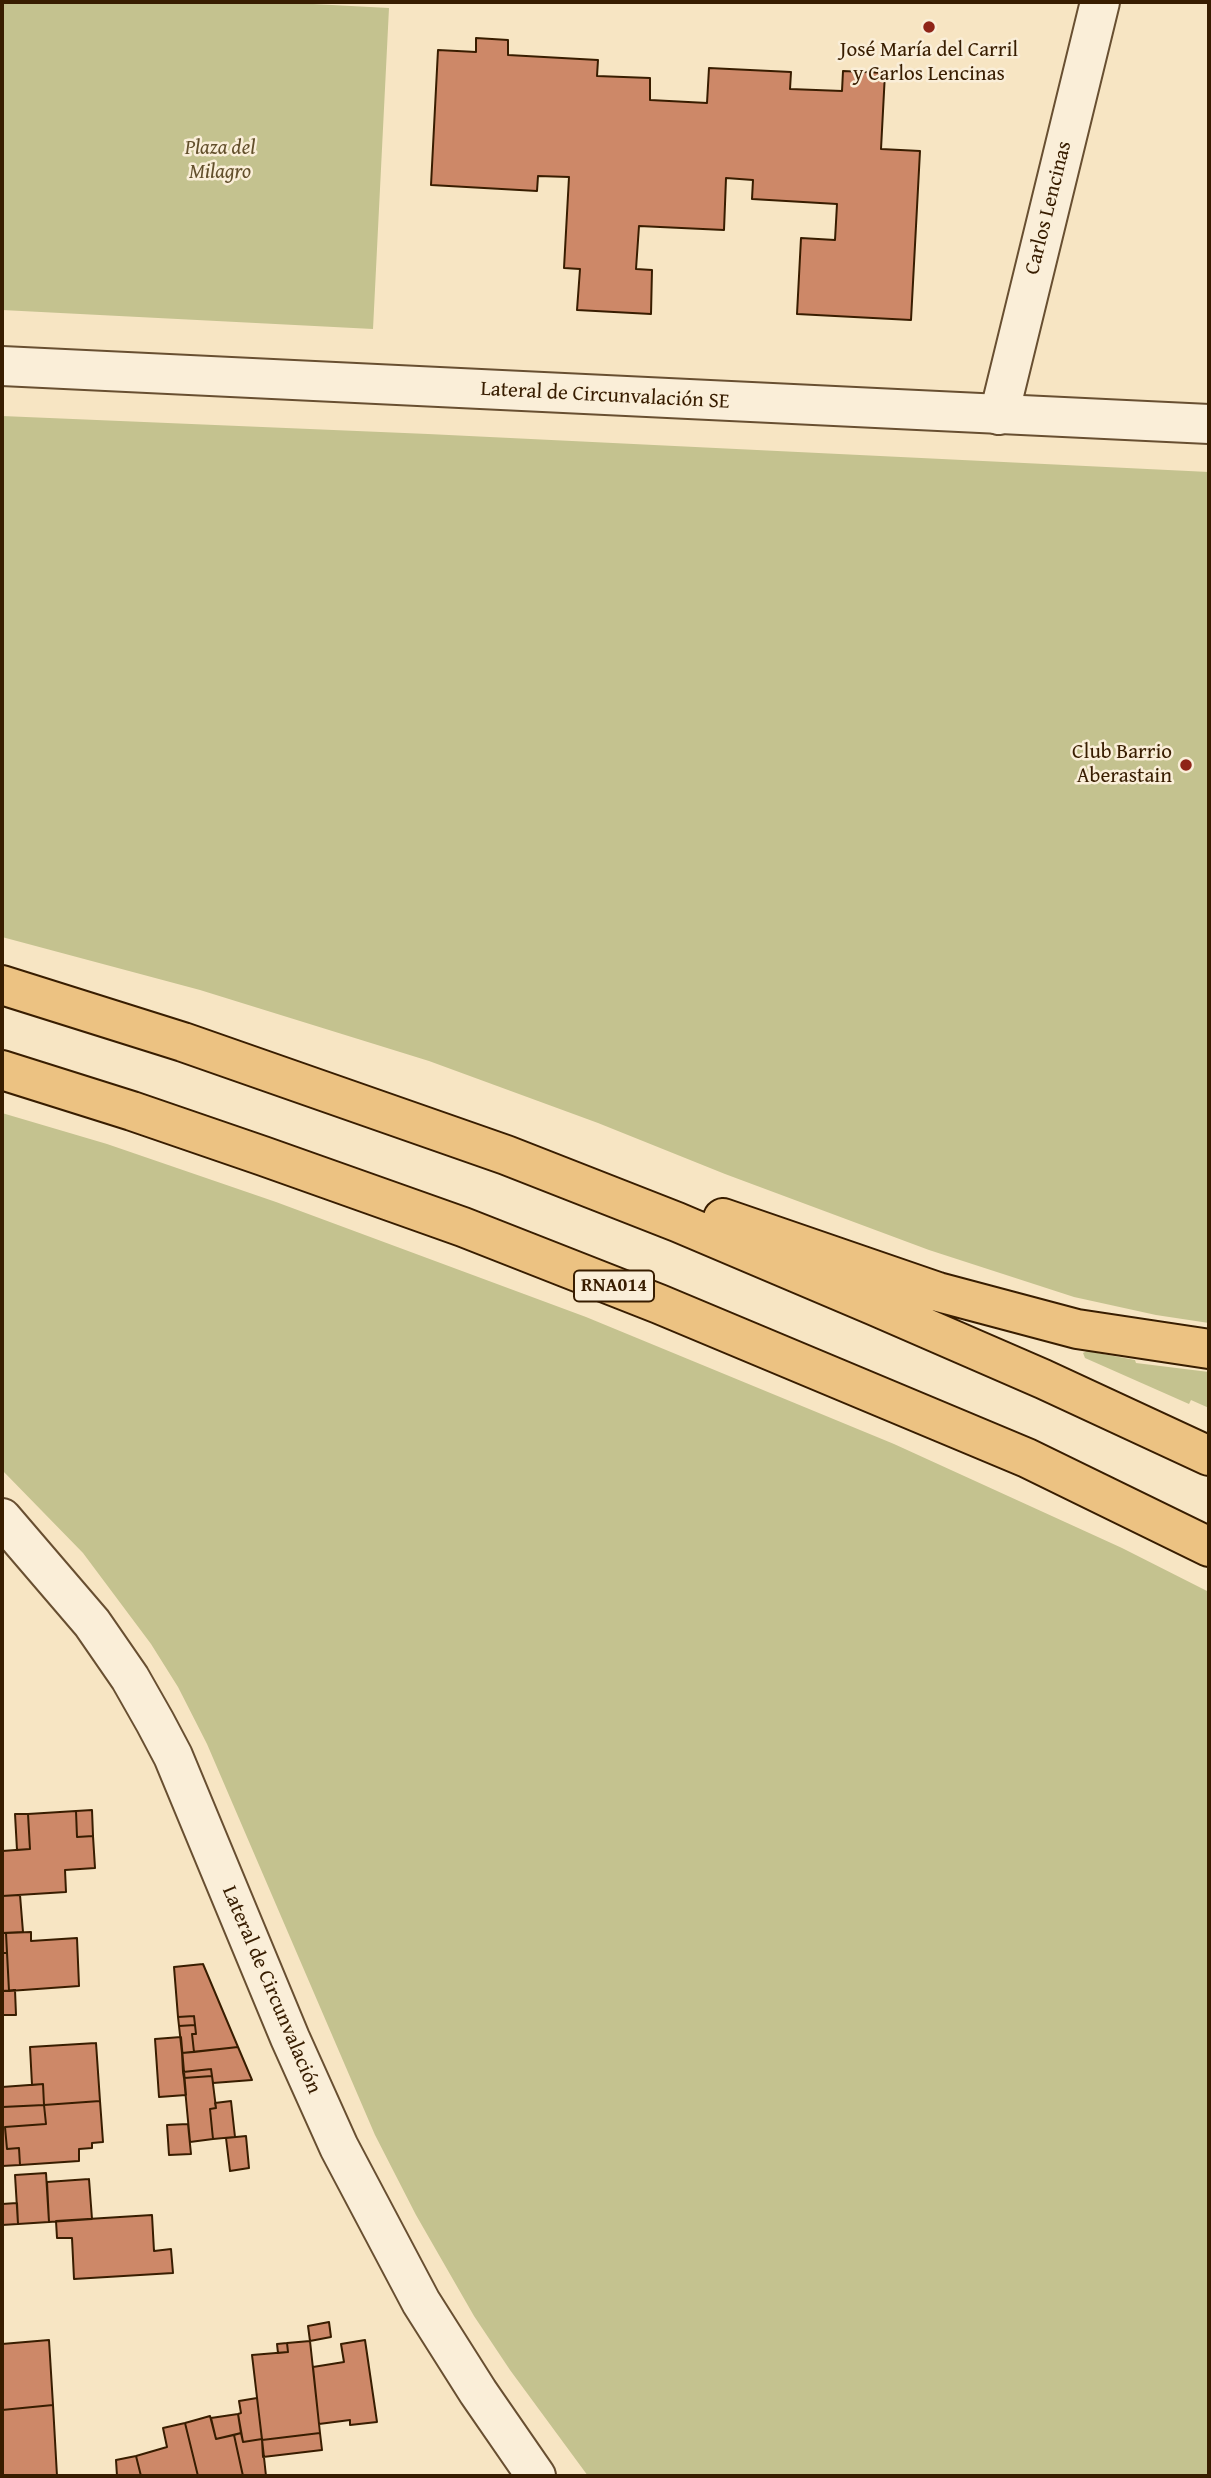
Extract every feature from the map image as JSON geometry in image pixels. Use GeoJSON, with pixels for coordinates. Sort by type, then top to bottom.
{"type":"FeatureCollection","features":[{"type":"Feature","properties":{"kind":"highway"},"geometry":{"type":"LineString","coordinates":[[2,985],[183,1042],[506,1155],[677,1222],[911,1322],[1043,1379],[1209,1456]]}},
{"type":"Feature","properties":{"kind":"highway","name":"RNA014"},"geometry":{"type":"LineString","coordinates":[[2,1070],[132,1111],[463,1227],[659,1304],[1027,1458],[1209,1547]]}},
{"type":"Feature","properties":{"kind":"highway"},"geometry":{"type":"LineString","coordinates":[[506,1155],[754,1227],[938,1292],[1077,1329],[1209,1349]]}},
{"type":"Feature","properties":{"kind":"street","name":"Carlos Lencinas"},"geometry":{"type":"LineString","coordinates":[[999,415],[1100,2]]}},
{"type":"Feature","properties":{"kind":"street","name":"Lateral de Circunvalación SE"},"geometry":{"type":"LineString","coordinates":[[2,366],[1209,424]]}},
{"type":"Feature","properties":{"kind":"street","name":"Lateral de Circunvalación"},"geometry":{"type":"LineString","coordinates":[[2,1519],[92,1623],[130,1678],[155,1722],[173,1756],[290,2038],[339,2147],[421,2302],[526,2474]]}},
{"type":"Feature","properties":{"kind":"green space","name":"Plaza del Milagro"},"geometry":{"type":"Polygon","coordinates":[[[2,2],[275,2],[389,8],[373,329],[2,310],[2,2]]]}},
{"type":"Feature","properties":{"kind":"green space"},"geometry":{"type":"Polygon","coordinates":[[[2,416],[1209,472],[1209,1323],[1156,1315],[1074,1297],[929,1250],[429,1061],[200,990],[2,937],[2,416]]]}},
{"type":"Feature","properties":{"kind":"green space"},"geometry":{"type":"Polygon","coordinates":[[[2,1113],[107,1144],[276,1202],[586,1317],[894,1444],[1122,1548],[1209,1592],[1209,2476],[588,2476],[474,2316],[416,2215],[375,2135],[207,1744],[178,1687],[151,1644],[83,1553],[2,1470],[2,1113]]]}},
{"type":"Feature","properties":{"kind":"green space"},"geometry":{"type":"Polygon","coordinates":[[[1087,1351],[1135,1360],[1136,1363],[1209,1372],[1209,1408],[1191,1400],[1189,1404],[1085,1358],[1083,1353],[1087,1351]]]}},
{"type":"Feature","properties":{"kind":"building"},"geometry":{"type":"Polygon","coordinates":[[[476,38],[508,40],[508,55],[598,60],[597,76],[650,78],[650,100],[707,103],[709,68],[791,72],[790,89],[842,91],[843,71],[885,73],[881,149],[920,151],[911,320],[797,314],[801,238],[835,240],[837,204],[752,199],[753,180],[726,178],[724,230],[639,226],[636,269],[652,270],[651,314],[577,310],[580,269],[564,268],[569,177],[538,176],[537,191],[431,185],[438,50],[476,52],[476,38]]]}},
{"type":"Feature","properties":{"kind":"building"},"geometry":{"type":"Polygon","coordinates":[[[92,1810],[93,1836],[77,1837],[76,1811],[92,1810]]]}},
{"type":"Feature","properties":{"kind":"building"},"geometry":{"type":"Polygon","coordinates":[[[76,1811],[77,1837],[93,1836],[95,1868],[65,1870],[66,1892],[2,1896],[2,1851],[30,1849],[28,1814],[76,1811]]]}},
{"type":"Feature","properties":{"kind":"building"},"geometry":{"type":"Polygon","coordinates":[[[15,1814],[28,1814],[30,1849],[17,1850],[15,1814]]]}},
{"type":"Feature","properties":{"kind":"building"},"geometry":{"type":"Polygon","coordinates":[[[20,1895],[23,1932],[2,1933],[2,1896],[20,1895]]]}},
{"type":"Feature","properties":{"kind":"building"},"geometry":{"type":"Polygon","coordinates":[[[31,1932],[31,1941],[77,1938],[79,1986],[9,1991],[6,1933],[31,1932]]]}},
{"type":"Feature","properties":{"kind":"building"},"geometry":{"type":"Polygon","coordinates":[[[2,1933],[6,1933],[7,1953],[2,1953],[2,1933]]]}},
{"type":"Feature","properties":{"kind":"building"},"geometry":{"type":"Polygon","coordinates":[[[2,1953],[7,1953],[9,1991],[2,1991],[2,1953]]]}},
{"type":"Feature","properties":{"kind":"building"},"geometry":{"type":"Polygon","coordinates":[[[203,1964],[238,2047],[194,2052],[194,2016],[178,2017],[174,1967],[203,1964]]]}},
{"type":"Feature","properties":{"kind":"building"},"geometry":{"type":"Polygon","coordinates":[[[15,1990],[16,2015],[2,2015],[2,1991],[15,1990]]]}},
{"type":"Feature","properties":{"kind":"building"},"geometry":{"type":"Polygon","coordinates":[[[194,2016],[195,2025],[179,2026],[178,2017],[194,2016]]]}},
{"type":"Feature","properties":{"kind":"building"},"geometry":{"type":"Polygon","coordinates":[[[195,2025],[196,2034],[192,2034],[194,2052],[182,2053],[179,2026],[195,2025]]]}},
{"type":"Feature","properties":{"kind":"building"},"geometry":{"type":"Polygon","coordinates":[[[181,2037],[186,2095],[159,2097],[155,2039],[181,2037]]]}},
{"type":"Feature","properties":{"kind":"building"},"geometry":{"type":"Polygon","coordinates":[[[96,2043],[100,2101],[44,2105],[43,2084],[32,2085],[30,2047],[96,2043]]]}},
{"type":"Feature","properties":{"kind":"building"},"geometry":{"type":"Polygon","coordinates":[[[238,2047],[252,2080],[213,2083],[211,2069],[183,2072],[182,2053],[238,2047]]]}},
{"type":"Feature","properties":{"kind":"building"},"geometry":{"type":"Polygon","coordinates":[[[211,2069],[212,2076],[184,2078],[183,2072],[211,2069]]]}},
{"type":"Feature","properties":{"kind":"building"},"geometry":{"type":"Polygon","coordinates":[[[212,2076],[216,2108],[210,2109],[213,2139],[190,2142],[184,2078],[212,2076]]]}},
{"type":"Feature","properties":{"kind":"building"},"geometry":{"type":"Polygon","coordinates":[[[43,2084],[44,2105],[3,2107],[2,2087],[43,2084]]]}},
{"type":"Feature","properties":{"kind":"building"},"geometry":{"type":"Polygon","coordinates":[[[100,2101],[103,2142],[92,2143],[92,2148],[79,2149],[79,2161],[20,2165],[19,2148],[7,2149],[5,2127],[46,2124],[44,2105],[100,2101]]]}},
{"type":"Feature","properties":{"kind":"building"},"geometry":{"type":"Polygon","coordinates":[[[231,2101],[235,2137],[213,2139],[210,2109],[216,2108],[215,2103],[231,2101]]]}},
{"type":"Feature","properties":{"kind":"building"},"geometry":{"type":"Polygon","coordinates":[[[44,2105],[46,2124],[5,2127],[7,2149],[19,2148],[20,2165],[2,2166],[2,2107],[44,2105]]]}},
{"type":"Feature","properties":{"kind":"building"},"geometry":{"type":"Polygon","coordinates":[[[188,2124],[191,2154],[169,2155],[167,2125],[188,2124]]]}},
{"type":"Feature","properties":{"kind":"building"},"geometry":{"type":"Polygon","coordinates":[[[246,2136],[249,2168],[230,2171],[226,2138],[246,2136]]]}},
{"type":"Feature","properties":{"kind":"building"},"geometry":{"type":"Polygon","coordinates":[[[46,2173],[49,2222],[18,2224],[15,2175],[46,2173]]]}},
{"type":"Feature","properties":{"kind":"building"},"geometry":{"type":"Polygon","coordinates":[[[89,2179],[92,2219],[49,2222],[47,2182],[89,2179]]]}},
{"type":"Feature","properties":{"kind":"building"},"geometry":{"type":"Polygon","coordinates":[[[17,2203],[18,2224],[2,2225],[2,2204],[17,2203]]]}},
{"type":"Feature","properties":{"kind":"building"},"geometry":{"type":"Polygon","coordinates":[[[152,2215],[154,2251],[171,2249],[173,2273],[74,2279],[72,2238],[57,2238],[56,2221],[152,2215]]]}},
{"type":"Feature","properties":{"kind":"building"},"geometry":{"type":"Polygon","coordinates":[[[329,2322],[331,2337],[310,2341],[308,2326],[329,2322]]]}},
{"type":"Feature","properties":{"kind":"building"},"geometry":{"type":"Polygon","coordinates":[[[49,2340],[53,2405],[2,2410],[2,2344],[49,2340]]]}},
{"type":"Feature","properties":{"kind":"building"},"geometry":{"type":"Polygon","coordinates":[[[365,2340],[377,2422],[350,2425],[350,2420],[319,2424],[313,2367],[344,2362],[341,2344],[365,2340]]]}},
{"type":"Feature","properties":{"kind":"building"},"geometry":{"type":"Polygon","coordinates":[[[310,2341],[320,2433],[262,2440],[252,2355],[288,2352],[287,2343],[310,2341]]]}},
{"type":"Feature","properties":{"kind":"building"},"geometry":{"type":"Polygon","coordinates":[[[287,2343],[288,2352],[278,2353],[277,2344],[287,2343]]]}},
{"type":"Feature","properties":{"kind":"building"},"geometry":{"type":"Polygon","coordinates":[[[257,2398],[262,2439],[243,2442],[238,2414],[241,2413],[239,2401],[257,2398]]]}},
{"type":"Feature","properties":{"kind":"building"},"geometry":{"type":"Polygon","coordinates":[[[53,2405],[57,2476],[2,2476],[2,2410],[53,2405]]]}},
{"type":"Feature","properties":{"kind":"building"},"geometry":{"type":"Polygon","coordinates":[[[238,2414],[241,2433],[216,2439],[211,2418],[238,2414]]]}},
{"type":"Feature","properties":{"kind":"building"},"geometry":{"type":"Polygon","coordinates":[[[210,2416],[216,2439],[234,2435],[243,2476],[198,2476],[185,2423],[210,2416]]]}},
{"type":"Feature","properties":{"kind":"building"},"geometry":{"type":"Polygon","coordinates":[[[185,2423],[198,2476],[141,2476],[136,2456],[167,2447],[163,2428],[185,2423]]]}},
{"type":"Feature","properties":{"kind":"building"},"geometry":{"type":"Polygon","coordinates":[[[241,2433],[243,2442],[262,2439],[266,2476],[243,2476],[234,2435],[241,2433]]]}},
{"type":"Feature","properties":{"kind":"building"},"geometry":{"type":"Polygon","coordinates":[[[320,2433],[322,2450],[263,2457],[262,2440],[320,2433]]]}},
{"type":"Feature","properties":{"kind":"building"},"geometry":{"type":"Polygon","coordinates":[[[136,2456],[141,2476],[117,2476],[116,2460],[136,2456]]]}},
{"type":"Feature","properties":{"kind":"place","name":"José María del Carril y Carlos Lencinas"},"geometry":{"type":"Point","coordinates":[929,27]}},
{"type":"Feature","properties":{"kind":"place","name":"Club Barrio Aberastain"},"geometry":{"type":"Point","coordinates":[1186,765]}}]}
